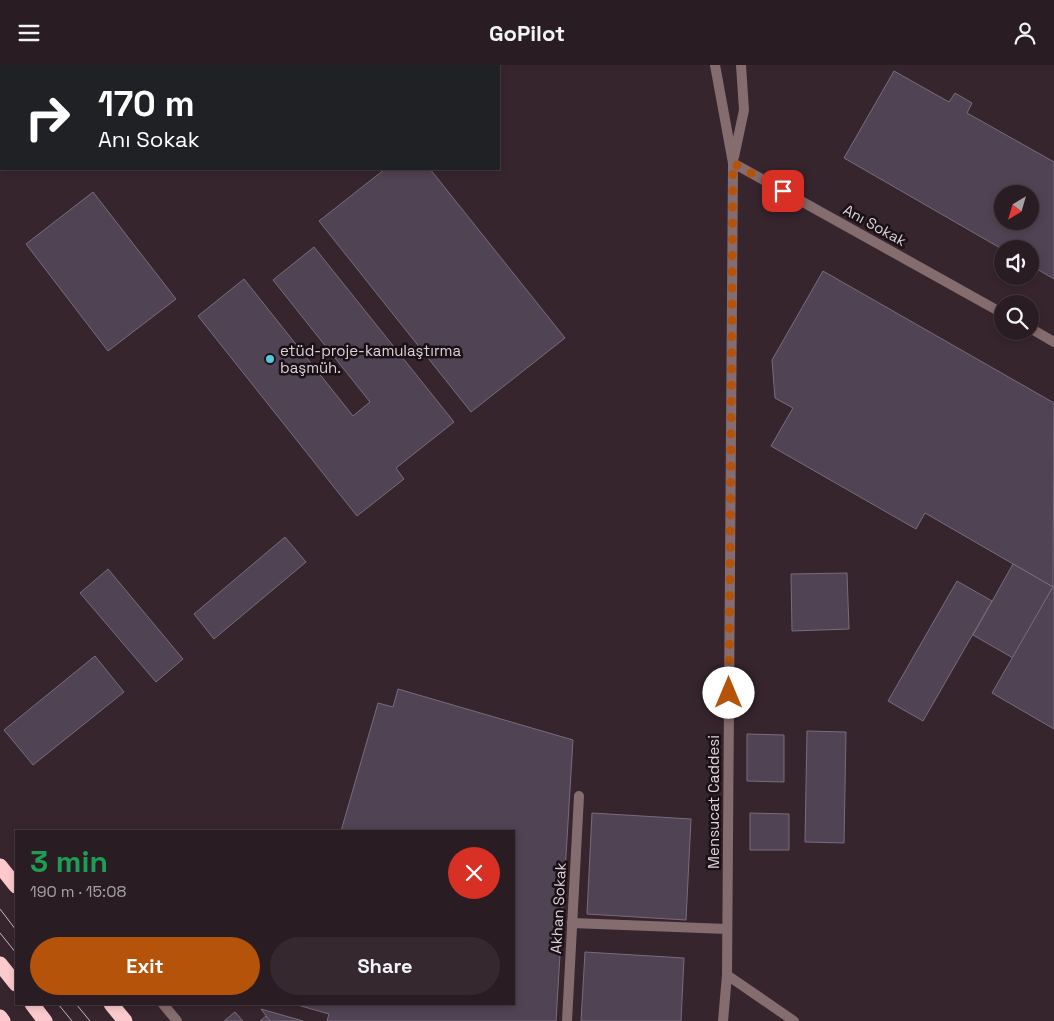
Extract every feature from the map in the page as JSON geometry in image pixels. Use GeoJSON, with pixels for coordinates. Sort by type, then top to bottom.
{"type":"FeatureCollection","features":[{"type":"Feature","properties":{"kind":"highway"},"geometry":{"type":"LineString","coordinates":[[0,866],[15,885]]}},
{"type":"Feature","properties":{"kind":"highway"},"geometry":{"type":"LineString","coordinates":[[0,964],[15,983]]}},
{"type":"Feature","properties":{"kind":"highway"},"geometry":{"type":"LineString","coordinates":[[33,1005],[45,1021]]}},
{"type":"Feature","properties":{"kind":"highway"},"geometry":{"type":"LineString","coordinates":[[112,1005],[125,1021]]}},
{"type":"Feature","properties":{"kind":"highway"},"geometry":{"type":"LineString","coordinates":[[0,1017],[3,1021]]}},
{"type":"Feature","properties":{"kind":"street","name":"Mensucat Caddesi"},"geometry":{"type":"LineString","coordinates":[[715,65],[733,163],[727,975],[723,1021]]}},
{"type":"Feature","properties":{"kind":"street","name":"Mensucat Caddesi"},"geometry":{"type":"LineString","coordinates":[[733,163],[744,109],[741,65]]}},
{"type":"Feature","properties":{"kind":"street","name":"Anı Sokak"},"geometry":{"type":"LineString","coordinates":[[733,163],[994,309]]}},
{"type":"Feature","properties":{"kind":"street"},"geometry":{"type":"LineString","coordinates":[[1039,333],[1054,342]]}},
{"type":"Feature","properties":{"kind":"street","name":"Akhan Sokak"},"geometry":{"type":"LineString","coordinates":[[567,1021],[579,796]]}},
{"type":"Feature","properties":{"kind":"street"},"geometry":{"type":"LineString","coordinates":[[572,923],[727,929]]}},
{"type":"Feature","properties":{"kind":"street"},"geometry":{"type":"LineString","coordinates":[[727,975],[794,1021]]}},
{"type":"Feature","properties":{"kind":"street"},"geometry":{"type":"LineString","coordinates":[[164,1005],[177,1021]]}},
{"type":"Feature","properties":{"kind":"building"},"geometry":{"type":"Polygon","coordinates":[[[894,71],[949,102],[955,93],[972,103],[967,113],[1054,162],[1054,279],[1039,270],[1039,240],[994,240],[994,244],[844,158],[894,71]]]}},
{"type":"Feature","properties":{"kind":"building"},"geometry":{"type":"Polygon","coordinates":[[[384,170],[431,170],[565,338],[471,412],[319,221],[384,170]]]}},
{"type":"Feature","properties":{"kind":"building"},"geometry":{"type":"Polygon","coordinates":[[[93,192],[176,299],[108,351],[26,244],[93,192]]]}},
{"type":"Feature","properties":{"kind":"building","name":"etüd-proje-kamulaştırma başmüh."},"geometry":{"type":"Polygon","coordinates":[[[314,247],[454,422],[396,468],[404,479],[357,516],[198,316],[244,279],[353,416],[370,402],[273,280],[314,247]]]}},
{"type":"Feature","properties":{"kind":"building"},"geometry":{"type":"Polygon","coordinates":[[[823,271],[1054,403],[1053,587],[925,513],[916,529],[771,446],[793,408],[775,398],[772,360],[823,271]]]}},
{"type":"Feature","properties":{"kind":"building"},"geometry":{"type":"Polygon","coordinates":[[[285,537],[306,562],[214,639],[194,614],[285,537]]]}},
{"type":"Feature","properties":{"kind":"building"},"geometry":{"type":"Polygon","coordinates":[[[1013,564],[1053,587],[1013,658],[973,635],[1013,564]]]}},
{"type":"Feature","properties":{"kind":"building"},"geometry":{"type":"Polygon","coordinates":[[[108,569],[183,659],[156,682],[80,593],[108,569]]]}},
{"type":"Feature","properties":{"kind":"building"},"geometry":{"type":"Polygon","coordinates":[[[847,573],[849,629],[792,631],[791,574],[847,573]]]}},
{"type":"Feature","properties":{"kind":"building"},"geometry":{"type":"Polygon","coordinates":[[[957,581],[992,601],[923,721],[888,701],[957,581]]]}},
{"type":"Feature","properties":{"kind":"building"},"geometry":{"type":"Polygon","coordinates":[[[1054,585],[1054,729],[992,693],[1054,585]]]}},
{"type":"Feature","properties":{"kind":"building"},"geometry":{"type":"Polygon","coordinates":[[[95,656],[124,692],[33,765],[4,730],[95,656]]]}},
{"type":"Feature","properties":{"kind":"building"},"geometry":{"type":"Polygon","coordinates":[[[398,689],[573,740],[556,1021],[327,1021],[329,1014],[298,1005],[515,1005],[515,830],[341,830],[378,703],[393,707],[398,689]]]}},
{"type":"Feature","properties":{"kind":"building"},"geometry":{"type":"Polygon","coordinates":[[[807,731],[846,732],[844,843],[805,842],[807,731]]]}},
{"type":"Feature","properties":{"kind":"building"},"geometry":{"type":"Polygon","coordinates":[[[747,734],[784,735],[784,782],[747,781],[747,734]]]}},
{"type":"Feature","properties":{"kind":"building"},"geometry":{"type":"Polygon","coordinates":[[[592,813],[691,819],[686,920],[587,914],[592,813]]]}},
{"type":"Feature","properties":{"kind":"building"},"geometry":{"type":"Polygon","coordinates":[[[750,813],[789,814],[789,850],[750,850],[750,813]]]}},
{"type":"Feature","properties":{"kind":"building"},"geometry":{"type":"Polygon","coordinates":[[[585,952],[684,958],[681,1021],[581,1021],[585,952]]]}},
{"type":"Feature","properties":{"kind":"building"},"geometry":{"type":"Polygon","coordinates":[[[261,1009],[303,1021],[270,1021],[261,1009]]]}},
{"type":"Feature","properties":{"kind":"building"},"geometry":{"type":"Polygon","coordinates":[[[235,1012],[243,1021],[224,1021],[235,1012]]]}},
{"type":"Feature","properties":{"kind":"building"},"geometry":{"type":"Polygon","coordinates":[[[266,1016],[270,1021],[260,1021],[266,1016]]]}},
{"type":"Feature","properties":{"kind":"tram line"},"geometry":{"type":"LineString","coordinates":[[0,909],[15,929]]}},
{"type":"Feature","properties":{"kind":"tram line"},"geometry":{"type":"LineString","coordinates":[[0,933],[15,952]]}},
{"type":"Feature","properties":{"kind":"tram line"},"geometry":{"type":"LineString","coordinates":[[59,1005],[72,1021]]}},
{"type":"Feature","properties":{"kind":"tram line"},"geometry":{"type":"LineString","coordinates":[[77,1005],[90,1021]]}},
{"type":"Feature","properties":{"kind":"place","name":"etüd-proje-kamulaştırma başmüh."},"geometry":{"type":"Point","coordinates":[270,359]}},
{"type":"Feature","properties":{"kind":"route"},"geometry":{"type":"LineString","coordinates":[[729,693],[733,163],[783,191]]}}]}
